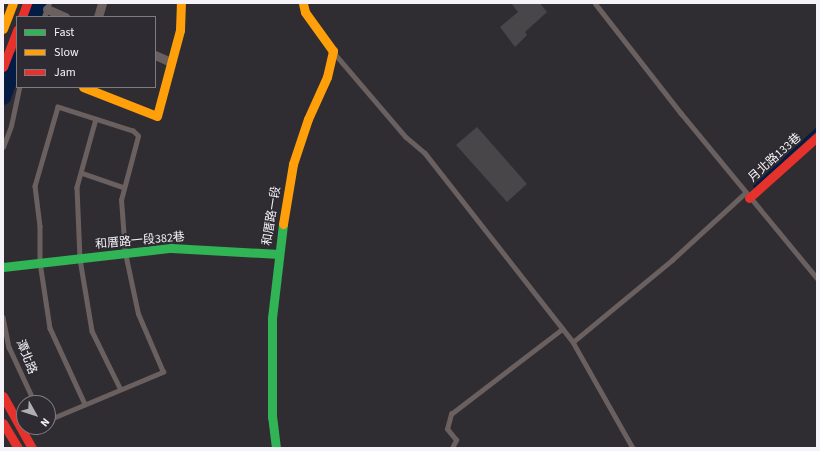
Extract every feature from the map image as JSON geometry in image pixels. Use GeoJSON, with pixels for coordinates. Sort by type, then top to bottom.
{"type":"FeatureCollection","features":[{"type":"Feature","properties":{"kind":"street"},"geometry":{"type":"LineString","coordinates":[[3,29],[13,3]]}},
{"type":"Feature","properties":{"kind":"street"},"geometry":{"type":"LineString","coordinates":[[22,16],[27,3]]}},
{"type":"Feature","properties":{"kind":"street"},"geometry":{"type":"LineString","coordinates":[[98,16],[102,3]]}},
{"type":"Feature","properties":{"kind":"street"},"geometry":{"type":"LineString","coordinates":[[86,88],[157,116],[180,30],[181,3]]}},
{"type":"Feature","properties":{"kind":"street"},"geometry":{"type":"LineString","coordinates":[[303,3],[305,12],[333,51]]}},
{"type":"Feature","properties":{"kind":"street"},"geometry":{"type":"LineString","coordinates":[[47,10],[62,16]]}},
{"type":"Feature","properties":{"kind":"street"},"geometry":{"type":"LineString","coordinates":[[3,67],[16,33]]}},
{"type":"Feature","properties":{"kind":"street","name":"和厝路一段"},"geometry":{"type":"LineString","coordinates":[[276,448],[272,417],[272,318],[278,254],[293,164],[308,119],[327,77],[333,51]]}},
{"type":"Feature","properties":{"kind":"street"},"geometry":{"type":"LineString","coordinates":[[156,55],[171,62]]}},
{"type":"Feature","properties":{"kind":"street","name":"月北路133巷"},"geometry":{"type":"LineString","coordinates":[[747,195],[817,137]]}},
{"type":"Feature","properties":{"kind":"street","name":"和厝路一段382巷"},"geometry":{"type":"LineString","coordinates":[[3,267],[171,248],[278,254]]}},
{"type":"Feature","properties":{"kind":"street"},"geometry":{"type":"LineString","coordinates":[[3,396],[32,448]]}},
{"type":"Feature","properties":{"kind":"street"},"geometry":{"type":"LineString","coordinates":[[3,423],[18,448]]}},
{"type":"Feature","properties":{"kind":"lane"},"geometry":{"type":"LineString","coordinates":[[595,3],[747,195],[817,278]]}},
{"type":"Feature","properties":{"kind":"lane"},"geometry":{"type":"LineString","coordinates":[[333,51],[406,137],[425,153],[573,342],[633,448]]}},
{"type":"Feature","properties":{"kind":"lane"},"geometry":{"type":"LineString","coordinates":[[3,147],[19,88]]}},
{"type":"Feature","properties":{"kind":"lane"},"geometry":{"type":"LineString","coordinates":[[56,417],[86,404],[120,388],[163,372],[138,314],[125,253],[121,200],[122,187],[138,136],[133,131],[58,106],[35,186],[40,226],[40,262],[50,328],[86,404]]}},
{"type":"Feature","properties":{"kind":"lane"},"geometry":{"type":"LineString","coordinates":[[96,119],[78,187],[80,259],[92,331],[120,388]]}},
{"type":"Feature","properties":{"kind":"lane"},"geometry":{"type":"LineString","coordinates":[[82,173],[122,187]]}},
{"type":"Feature","properties":{"kind":"lane"},"geometry":{"type":"LineString","coordinates":[[573,342],[672,260],[747,195]]}},
{"type":"Feature","properties":{"kind":"lane","name":"潭北路"},"geometry":{"type":"LineString","coordinates":[[3,317],[10,347],[31,395]]}},
{"type":"Feature","properties":{"kind":"lane"},"geometry":{"type":"LineString","coordinates":[[452,448],[456,440],[447,429],[451,414],[562,329]]}},
{"type":"Feature","properties":{"kind":"building"},"geometry":{"type":"Polygon","coordinates":[[[511,3],[540,3],[547,12],[525,32],[527,35],[515,47],[500,27],[518,12],[511,3]]]}},
{"type":"Feature","properties":{"kind":"building"},"geometry":{"type":"Polygon","coordinates":[[[477,127],[527,184],[507,202],[456,145],[477,127]]]}},
{"type":"Feature","properties":{"kind":"waterway"},"geometry":{"type":"LineString","coordinates":[[33,16],[38,3]]}},
{"type":"Feature","properties":{"kind":"waterway"},"geometry":{"type":"LineString","coordinates":[[3,97],[16,62]]}},
{"type":"Feature","properties":{"kind":"waterway"},"geometry":{"type":"LineString","coordinates":[[754,186],[817,128]]}},
{"type":"Feature","properties":{"kind":"traffic: fast"},"geometry":{"type":"LineString","coordinates":[[276,448],[272,417],[272,318],[283,224]]}},
{"type":"Feature","properties":{"kind":"traffic: fast"},"geometry":{"type":"LineString","coordinates":[[3,267],[171,248],[279,254]]}},
{"type":"Feature","properties":{"kind":"traffic: slow"},"geometry":{"type":"LineString","coordinates":[[3,29],[13,3]]}},
{"type":"Feature","properties":{"kind":"traffic: slow"},"geometry":{"type":"LineString","coordinates":[[86,88],[157,116],[180,30],[181,3]]}},
{"type":"Feature","properties":{"kind":"traffic: slow"},"geometry":{"type":"LineString","coordinates":[[283,224],[293,164],[308,119],[327,77],[333,51],[305,12],[303,3]]}},
{"type":"Feature","properties":{"kind":"traffic: jam"},"geometry":{"type":"LineString","coordinates":[[22,16],[27,3]]}},
{"type":"Feature","properties":{"kind":"traffic: jam"},"geometry":{"type":"LineString","coordinates":[[3,67],[16,33]]}},
{"type":"Feature","properties":{"kind":"traffic: jam"},"geometry":{"type":"LineString","coordinates":[[749,198],[817,137]]}},
{"type":"Feature","properties":{"kind":"traffic: jam"},"geometry":{"type":"LineString","coordinates":[[3,396],[32,448]]}},
{"type":"Feature","properties":{"kind":"traffic: jam"},"geometry":{"type":"LineString","coordinates":[[3,423],[18,448]]}}]}
